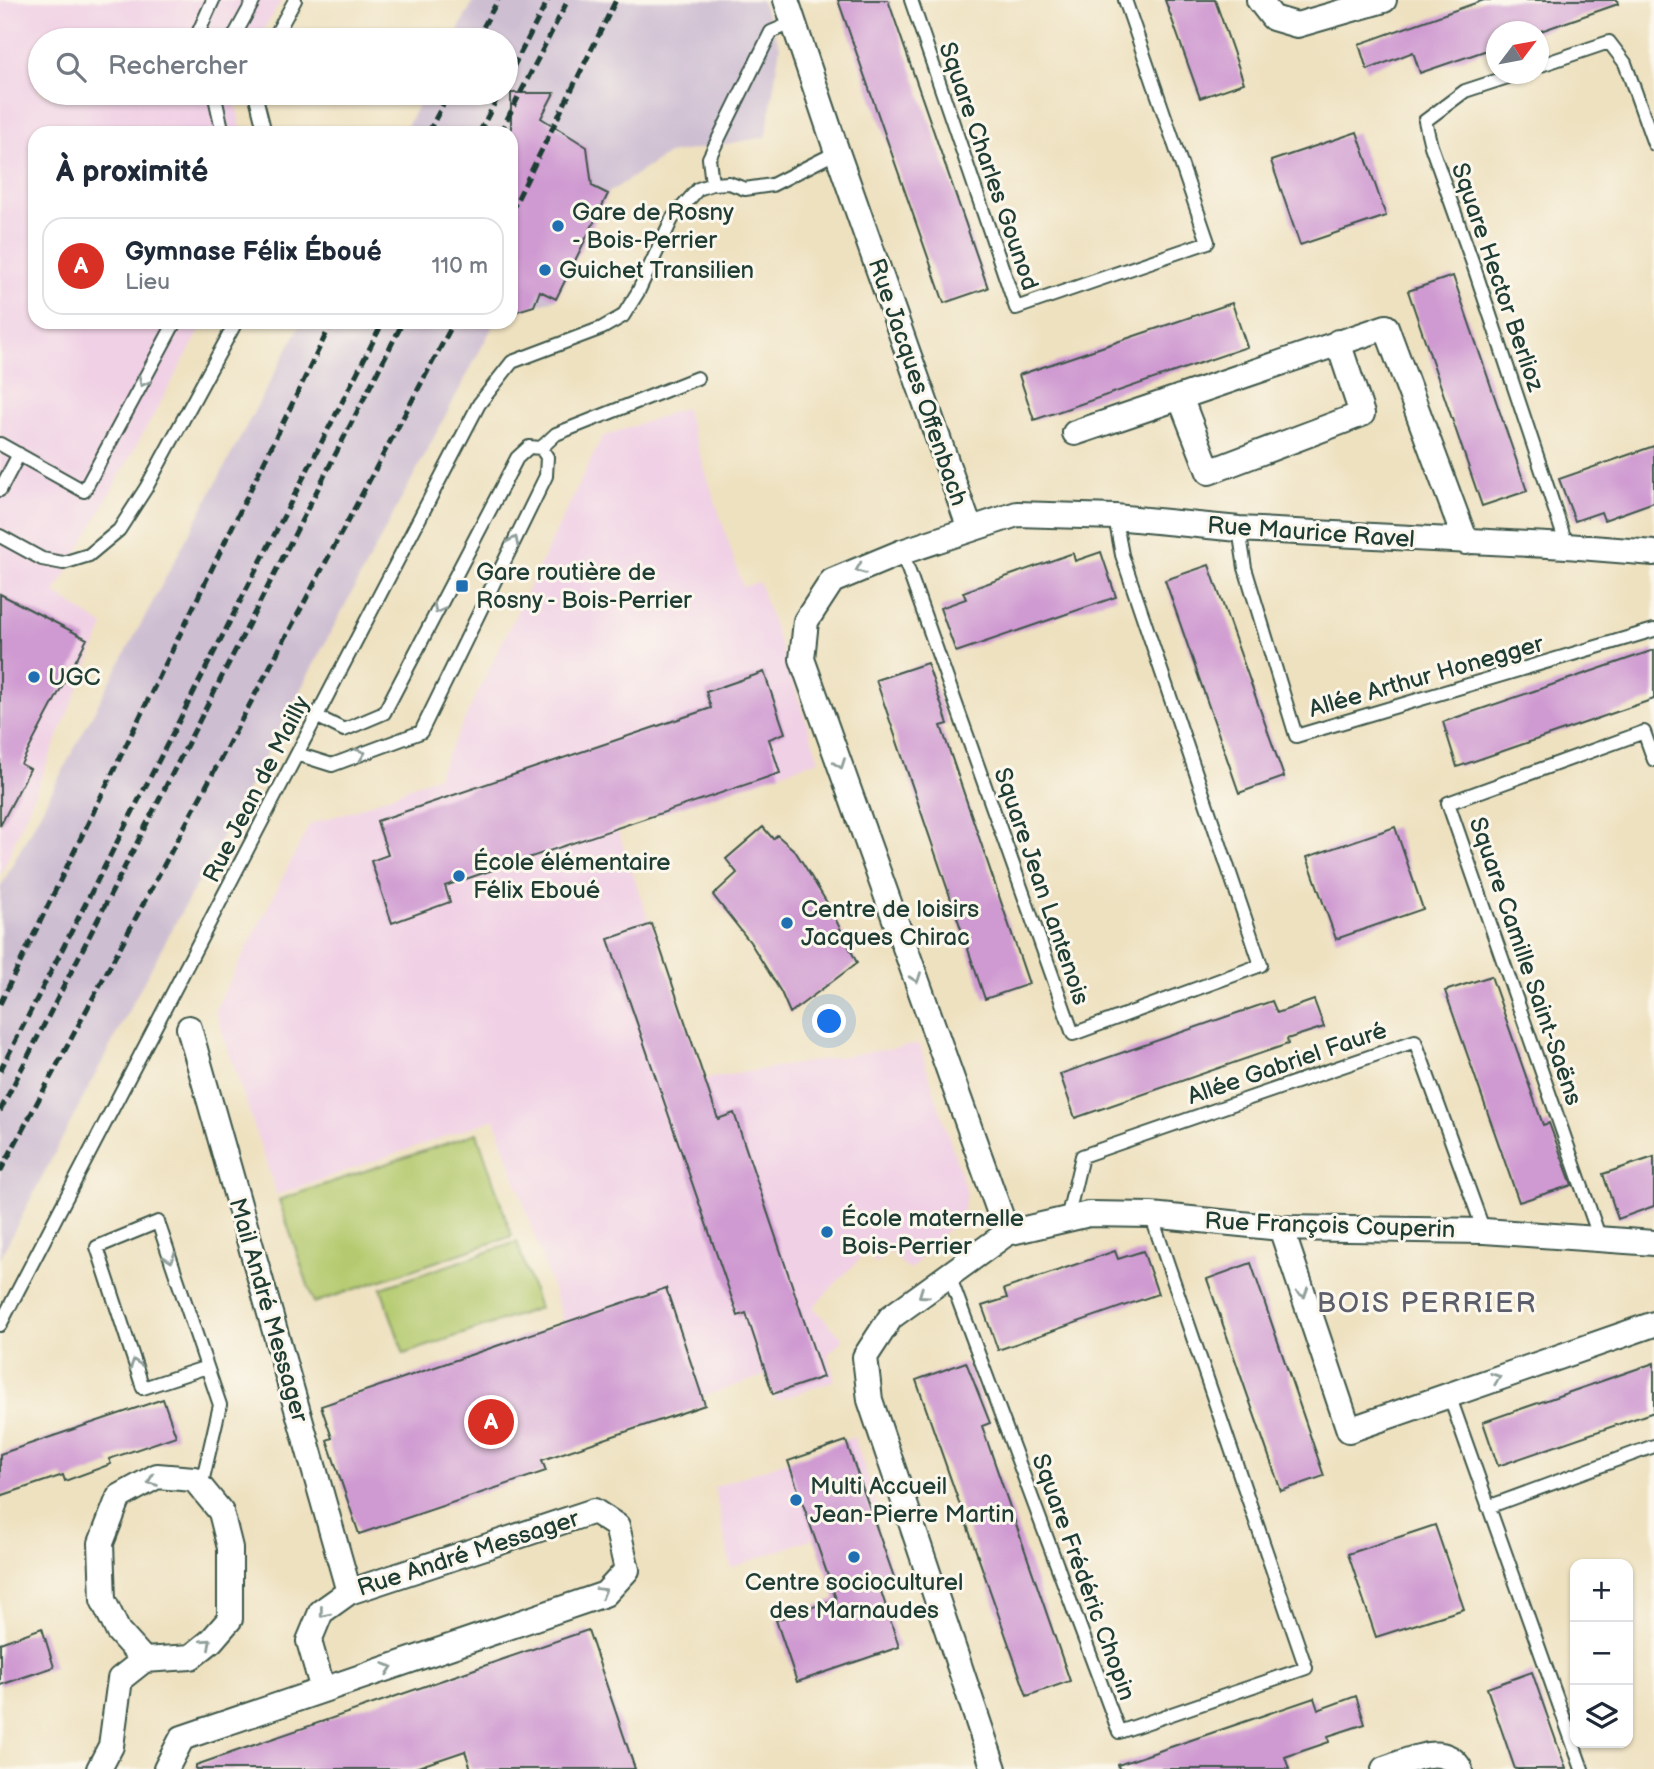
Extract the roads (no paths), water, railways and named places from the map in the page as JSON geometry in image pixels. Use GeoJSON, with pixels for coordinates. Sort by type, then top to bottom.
{"type":"FeatureCollection","features":[{"type":"Feature","properties":{"kind":"street"},"geometry":{"type":"LineString","coordinates":[[1259,0],[1273,19],[1297,25],[1384,0]]}},
{"type":"Feature","properties":{"kind":"street","name":"Rue Jacques Offenbach"},"geometry":{"type":"LineString","coordinates":[[789,11],[970,529],[902,552],[832,581],[807,621],[802,659],[1007,1233]]}},
{"type":"Feature","properties":{"kind":"street"},"geometry":{"type":"LineString","coordinates":[[1075,433],[1386,327],[1466,542]]}},
{"type":"Feature","properties":{"kind":"street"},"geometry":{"type":"LineString","coordinates":[[1180,397],[1209,472],[1362,414],[1338,342]]}},
{"type":"Feature","properties":{"kind":"street","name":"Rue Maurice Ravel"},"geometry":{"type":"LineString","coordinates":[[970,529],[1017,514],[1115,517],[1239,529],[1654,553]]}},
{"type":"Feature","properties":{"kind":"street","name":"Mail André Messager"},"geometry":{"type":"LineString","coordinates":[[189,1028],[349,1591]]}},
{"type":"Feature","properties":{"kind":"street","name":"Rue François Couperin"},"geometry":{"type":"LineString","coordinates":[[1007,1233],[1089,1214],[1151,1215],[1281,1228],[1484,1231],[1654,1243]]}},
{"type":"Feature","properties":{"kind":"street"},"geometry":{"type":"LineString","coordinates":[[1281,1228],[1349,1430],[1654,1324]]}},
{"type":"Feature","properties":{"kind":"street"},"geometry":{"type":"LineString","coordinates":[[994,1769],[870,1400],[864,1357],[891,1317],[1007,1233]]}},
{"type":"Feature","properties":{"kind":"street"},"geometry":{"type":"LineString","coordinates":[[99,1769],[111,1758],[120,1679],[144,1660],[191,1657],[211,1641],[230,1619],[230,1548],[221,1512],[194,1479],[157,1476],[119,1497],[101,1543],[103,1600],[118,1632],[144,1660]]}},
{"type":"Feature","properties":{"kind":"street","name":"Rue André Messager"},"geometry":{"type":"LineString","coordinates":[[166,1769],[182,1738],[323,1690],[605,1594],[627,1570],[617,1526],[594,1511],[349,1591],[321,1612],[309,1641],[323,1690]]}},
{"type":"Feature","properties":{"kind":"street"},"geometry":{"type":"LineString","coordinates":[[1384,1769],[1440,1753],[1455,1760],[1460,1769]]}},
{"type":"Feature","properties":{"kind":"lane"},"geometry":{"type":"LineString","coordinates":[[200,28],[213,0]]}},
{"type":"Feature","properties":{"kind":"lane"},"geometry":{"type":"LineString","coordinates":[[239,28],[254,0]]}},
{"type":"Feature","properties":{"kind":"lane"},"geometry":{"type":"LineString","coordinates":[[280,28],[295,0]]}},
{"type":"Feature","properties":{"kind":"lane","name":"Square Charles Gounod"},"geometry":{"type":"LineString","coordinates":[[911,0],[1016,309],[1209,242],[1125,0]]}},
{"type":"Feature","properties":{"kind":"lane"},"geometry":{"type":"LineString","coordinates":[[789,11],[771,32],[709,159],[712,184],[729,183],[745,189],[772,185],[837,152]]}},
{"type":"Feature","properties":{"kind":"lane"},"geometry":{"type":"LineString","coordinates":[[1549,62],[1609,42],[1625,62],[1654,144]]}},
{"type":"Feature","properties":{"kind":"lane","name":"Square Hector Berlioz"},"geometry":{"type":"LineString","coordinates":[[1486,84],[1465,91],[1425,121],[1431,146],[1567,546]]}},
{"type":"Feature","properties":{"kind":"lane"},"geometry":{"type":"LineString","coordinates":[[217,105],[221,126]]}},
{"type":"Feature","properties":{"kind":"lane"},"geometry":{"type":"LineString","coordinates":[[258,105],[262,126]]}},
{"type":"Feature","properties":{"kind":"lane","name":"Rue Jean de Mailly"},"geometry":{"type":"LineString","coordinates":[[0,1325],[165,1014],[316,716],[480,404],[512,362],[602,328],[622,316],[638,292],[672,219],[698,189],[712,184]]}},
{"type":"Feature","properties":{"kind":"lane"},"geometry":{"type":"LineString","coordinates":[[0,444],[84,491],[171,329]]}},
{"type":"Feature","properties":{"kind":"lane"},"geometry":{"type":"LineString","coordinates":[[0,536],[42,559],[63,563],[89,555],[119,530],[146,488],[232,329]]}},
{"type":"Feature","properties":{"kind":"lane"},"geometry":{"type":"LineString","coordinates":[[316,716],[344,730],[384,713],[517,458],[528,447],[541,448],[556,434],[697,378]]}},
{"type":"Feature","properties":{"kind":"lane"},"geometry":{"type":"LineString","coordinates":[[297,754],[332,765],[422,732],[546,476],[547,457],[541,448]]}},
{"type":"Feature","properties":{"kind":"lane"},"geometry":{"type":"LineString","coordinates":[[0,489],[19,454]]}},
{"type":"Feature","properties":{"kind":"lane","name":"Square Jean Lantenois"},"geometry":{"type":"LineString","coordinates":[[902,552],[1073,1034],[1261,965],[1122,555],[1115,517]]}},
{"type":"Feature","properties":{"kind":"lane","name":"Allée Arthur Honegger"},"geometry":{"type":"LineString","coordinates":[[1239,529],[1245,568],[1296,736],[1654,630]]}},
{"type":"Feature","properties":{"kind":"lane","name":"Square Camille Saint-Saëns"},"geometry":{"type":"LineString","coordinates":[[1600,1239],[1448,803],[1644,732],[1654,760]]}},
{"type":"Feature","properties":{"kind":"lane","name":"Allée Gabriel Fauré"},"geometry":{"type":"LineString","coordinates":[[1066,1220],[1082,1156],[1415,1041],[1484,1231]]}},
{"type":"Feature","properties":{"kind":"lane","name":"Square Frédéric Chopin"},"geometry":{"type":"LineString","coordinates":[[949,1275],[1119,1732],[1306,1668],[1151,1215]]}},
{"type":"Feature","properties":{"kind":"lane"},"geometry":{"type":"LineString","coordinates":[[201,1488],[220,1405],[158,1222],[97,1247],[143,1388],[207,1367]]}},
{"type":"Feature","properties":{"kind":"lane"},"geometry":{"type":"LineString","coordinates":[[1449,1395],[1582,1769]]}},
{"type":"Feature","properties":{"kind":"lane"},"geometry":{"type":"LineString","coordinates":[[1488,1507],[1654,1446]]}},
{"type":"Feature","properties":{"kind":"railway"},"geometry":{"type":"LineString","coordinates":[[483,28],[498,0]]}},
{"type":"Feature","properties":{"kind":"railway"},"geometry":{"type":"LineString","coordinates":[[518,58],[548,0]]}},
{"type":"Feature","properties":{"kind":"railway"},"geometry":{"type":"LineString","coordinates":[[518,98],[568,0]]}},
{"type":"Feature","properties":{"kind":"railway"},"geometry":{"type":"LineString","coordinates":[[518,198],[616,0]]}},
{"type":"Feature","properties":{"kind":"railway"},"geometry":{"type":"LineString","coordinates":[[432,126],[443,105]]}},
{"type":"Feature","properties":{"kind":"railway"},"geometry":{"type":"LineString","coordinates":[[483,126],[494,105]]}},
{"type":"Feature","properties":{"kind":"railway"},"geometry":{"type":"LineString","coordinates":[[504,126],[514,105]]}},
{"type":"Feature","properties":{"kind":"railway"},"geometry":{"type":"LineString","coordinates":[[0,1004],[329,329]]}},
{"type":"Feature","properties":{"kind":"railway"},"geometry":{"type":"LineString","coordinates":[[0,1071],[379,329]]}},
{"type":"Feature","properties":{"kind":"railway"},"geometry":{"type":"LineString","coordinates":[[0,1111],[399,329]]}},
{"type":"Feature","properties":{"kind":"railway"},"geometry":{"type":"LineString","coordinates":[[0,1172],[450,329]]}},
{"type":"Feature","properties":{"kind":"place","name":"Gare de Rosny - Bois-Perrier"},"geometry":{"type":"Point","coordinates":[558,226]}},
{"type":"Feature","properties":{"kind":"place","name":"Guichet Transilien"},"geometry":{"type":"Point","coordinates":[545,270]}},
{"type":"Feature","properties":{"kind":"place","name":"Gare routière de Rosny - Bois-Perrier"},"geometry":{"type":"Point","coordinates":[462,586]}},
{"type":"Feature","properties":{"kind":"place","name":"UGC"},"geometry":{"type":"Point","coordinates":[34,677]}},
{"type":"Feature","properties":{"kind":"place","name":"École élémentaire Félix Eboué"},"geometry":{"type":"Point","coordinates":[459,876]}},
{"type":"Feature","properties":{"kind":"place","name":"Centre de loisirs Jacques Chirac"},"geometry":{"type":"Point","coordinates":[787,923]}},
{"type":"Feature","properties":{"kind":"place","name":"École maternelle Bois-Perrier"},"geometry":{"type":"Point","coordinates":[827,1232]}},
{"type":"Feature","properties":{"kind":"place","name":"Gymnase Félix Éboué"},"geometry":{"type":"Point","coordinates":[491,1422]}},
{"type":"Feature","properties":{"kind":"place","name":"Multi Accueil Jean-Pierre Martin"},"geometry":{"type":"Point","coordinates":[796,1500]}},
{"type":"Feature","properties":{"kind":"place","name":"Centre socioculturel des Marnaudes"},"geometry":{"type":"Point","coordinates":[854,1557]}},
{"type":"Feature","properties":{"kind":"district","name":"BOIS PERRIER"},"geometry":{"type":"Point","coordinates":[1427,1302]}}]}
